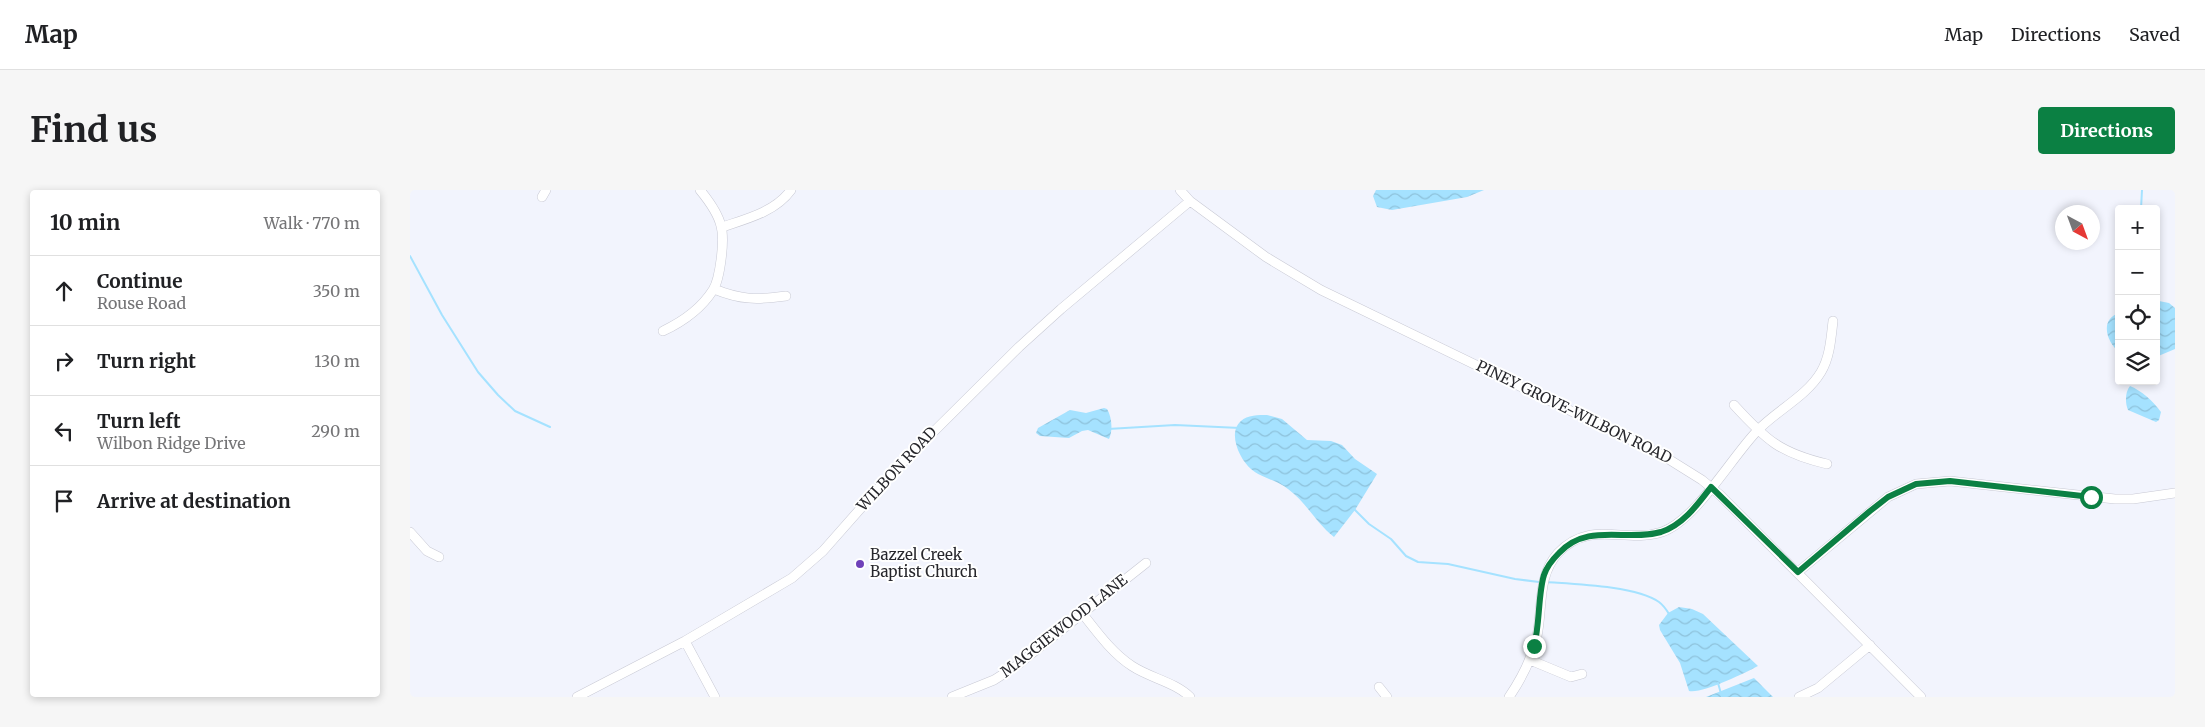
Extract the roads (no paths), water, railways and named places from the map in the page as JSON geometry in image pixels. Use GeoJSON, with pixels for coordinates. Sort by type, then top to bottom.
{"type":"FeatureCollection","features":[{"type":"Feature","properties":{"kind":"street"},"geometry":{"type":"LineString","coordinates":[[663,331],[685,319],[700,306],[714,289],[720,262],[722,227],[711,204],[700,190]]}},
{"type":"Feature","properties":{"kind":"street"},"geometry":{"type":"LineString","coordinates":[[722,227],[753,217],[773,207],[791,190]]}},
{"type":"Feature","properties":{"kind":"street","name":"PINEY GROVE-WILBON ROAD"},"geometry":{"type":"LineString","coordinates":[[1180,190],[1190,201],[1266,257],[1314,287],[1662,455],[1711,487],[1921,697]]}},
{"type":"Feature","properties":{"kind":"street","name":"WILBON ROAD"},"geometry":{"type":"LineString","coordinates":[[577,697],[685,641],[778,588],[804,569],[823,551],[891,474],[1019,347],[1061,309],[1190,201]]}},
{"type":"Feature","properties":{"kind":"street"},"geometry":{"type":"LineString","coordinates":[[714,289],[734,297],[759,300],[786,296]]}},
{"type":"Feature","properties":{"kind":"street"},"geometry":{"type":"LineString","coordinates":[[1508,697],[1530,660],[1537,634],[1544,574],[1551,561],[1562,549],[1578,539],[1594,534],[1638,535],[1662,532],[1688,515],[1758,430],[1805,391],[1821,372],[1828,353],[1833,321]]}},
{"type":"Feature","properties":{"kind":"street"},"geometry":{"type":"LineString","coordinates":[[1734,405],[1758,430],[1779,447],[1793,454],[1827,464]]}},
{"type":"Feature","properties":{"kind":"street"},"geometry":{"type":"LineString","coordinates":[[1798,572],[1870,511],[1895,493],[1916,484],[1950,481],[2115,499],[2175,494]]}},
{"type":"Feature","properties":{"kind":"street"},"geometry":{"type":"LineString","coordinates":[[410,532],[427,551],[439,556]]}},
{"type":"Feature","properties":{"kind":"street","name":"MAGGIEWOOD LANE"},"geometry":{"type":"LineString","coordinates":[[952,697],[1005,673],[1146,563]]}},
{"type":"Feature","properties":{"kind":"street"},"geometry":{"type":"LineString","coordinates":[[1082,613],[1122,658],[1145,674],[1184,691],[1190,697]]}},
{"type":"Feature","properties":{"kind":"street"},"geometry":{"type":"LineString","coordinates":[[685,641],[715,697]]}},
{"type":"Feature","properties":{"kind":"street"},"geometry":{"type":"LineString","coordinates":[[1799,697],[1818,688],[1870,645]]}},
{"type":"Feature","properties":{"kind":"street"},"geometry":{"type":"LineString","coordinates":[[1530,660],[1571,676],[1582,674]]}},
{"type":"Feature","properties":{"kind":"street"},"geometry":{"type":"LineString","coordinates":[[1379,687],[1387,697]]}},
{"type":"Feature","properties":{"kind":"water"},"geometry":{"type":"Polygon","coordinates":[[[1376,190],[1484,190],[1467,197],[1392,210],[1377,207],[1373,196],[1376,190]]]}},
{"type":"Feature","properties":{"kind":"water"},"geometry":{"type":"Polygon","coordinates":[[[2160,301],[2169,303],[2175,308],[2175,349],[2160,355],[2160,301]]]}},
{"type":"Feature","properties":{"kind":"water"},"geometry":{"type":"Polygon","coordinates":[[[2115,315],[2115,348],[2108,337],[2107,331],[2109,321],[2115,315]]]}},
{"type":"Feature","properties":{"kind":"water"},"geometry":{"type":"Polygon","coordinates":[[[2130,386],[2151,400],[2158,408],[2161,412],[2159,420],[2156,422],[2128,410],[2126,398],[2130,386]]]}},
{"type":"Feature","properties":{"kind":"water"},"geometry":{"type":"Polygon","coordinates":[[[1104,408],[1109,412],[1111,420],[1109,439],[1088,430],[1069,438],[1040,436],[1036,433],[1038,428],[1070,410],[1086,413],[1104,408]]]}},
{"type":"Feature","properties":{"kind":"water"},"geometry":{"type":"Polygon","coordinates":[[[1267,415],[1282,419],[1307,440],[1331,441],[1342,445],[1355,459],[1377,474],[1355,510],[1334,537],[1294,494],[1284,486],[1259,475],[1247,465],[1239,453],[1235,439],[1237,426],[1246,418],[1267,415]]]}},
{"type":"Feature","properties":{"kind":"water"},"geometry":{"type":"Polygon","coordinates":[[[1679,607],[1692,609],[1703,614],[1758,666],[1713,686],[1689,691],[1680,663],[1660,630],[1659,625],[1668,613],[1679,607]]]}},
{"type":"Feature","properties":{"kind":"water"},"geometry":{"type":"Polygon","coordinates":[[[1754,678],[1773,697],[1706,697],[1754,678]]]}},
{"type":"Feature","properties":{"kind":"waterway"},"geometry":{"type":"LineString","coordinates":[[2141,205],[2142,190]]}},
{"type":"Feature","properties":{"kind":"waterway"},"geometry":{"type":"LineString","coordinates":[[410,256],[442,315],[478,372],[515,411],[550,427]]}},
{"type":"Feature","properties":{"kind":"waterway"},"geometry":{"type":"LineString","coordinates":[[1108,429],[1175,425],[1240,428]]}},
{"type":"Feature","properties":{"kind":"waterway"},"geometry":{"type":"LineString","coordinates":[[1354,509],[1369,524],[1391,539],[1406,556],[1418,562],[1448,564],[1515,579],[1539,582]]}},
{"type":"Feature","properties":{"kind":"waterway"},"geometry":{"type":"LineString","coordinates":[[1547,582],[1589,585],[1636,592],[1659,602],[1669,614]]}},
{"type":"Feature","properties":{"kind":"waterway"},"geometry":{"type":"LineString","coordinates":[[1718,683],[1722,697]]}},
{"type":"Feature","properties":{"kind":"place","name":"Bazzel Creek Baptist Church"},"geometry":{"type":"Point","coordinates":[860,564]}}]}
